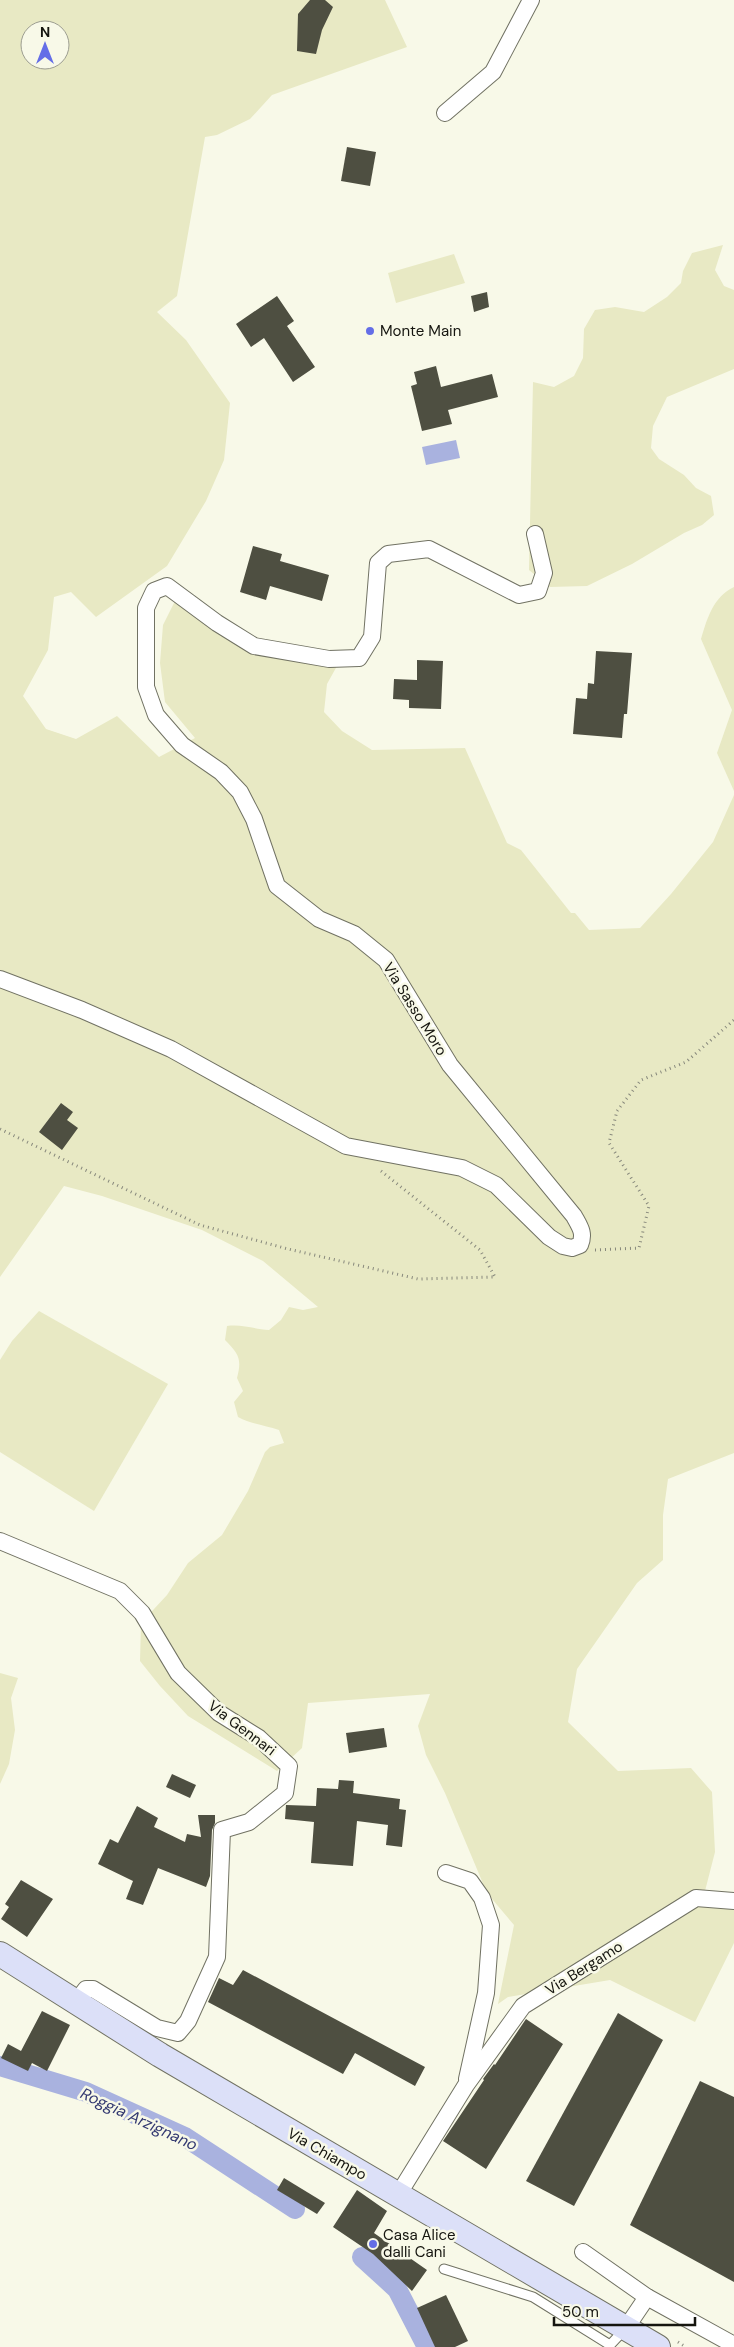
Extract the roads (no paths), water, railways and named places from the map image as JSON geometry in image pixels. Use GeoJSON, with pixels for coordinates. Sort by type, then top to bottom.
{"type":"FeatureCollection","features":[{"type":"Feature","properties":{"kind":"main road","name":"Via Chiampo"},"geometry":{"type":"LineString","coordinates":[[0,1954],[185,2070],[658,2347]]}},
{"type":"Feature","properties":{"kind":"street"},"geometry":{"type":"LineString","coordinates":[[445,113],[493,72],[531,0]]}},
{"type":"Feature","properties":{"kind":"street","name":"Via Sasso Moro"},"geometry":{"type":"LineString","coordinates":[[0,979],[82,1010],[171,1049],[346,1146],[462,1168],[496,1186],[549,1237],[563,1246],[572,1248],[580,1245],[583,1237],[582,1228],[574,1216],[450,1065],[386,960],[354,934],[319,919],[277,886],[254,818],[240,792],[221,772],[182,745],[156,715],[146,686],[146,608],[154,591],[168,586],[217,623],[254,646],[329,659],[359,658],[372,638],[378,563],[388,554],[429,549],[519,595],[538,591],[544,573],[535,534]]}},
{"type":"Feature","properties":{"kind":"street","name":"Via Gennari"},"geometry":{"type":"LineString","coordinates":[[0,1541],[120,1591],[142,1613],[178,1673],[218,1713],[259,1738],[290,1766],[286,1793],[249,1822],[222,1830],[217,1957],[188,2021],[178,2033],[157,2028],[93,1989],[86,1989],[76,2002]]}},
{"type":"Feature","properties":{"kind":"street","name":"Via Bergamo"},"geometry":{"type":"LineString","coordinates":[[446,1873],[470,1881],[482,1898],[491,1925],[486,1992],[466,2085]]}},
{"type":"Feature","properties":{"kind":"street","name":"Via Bergamo"},"geometry":{"type":"LineString","coordinates":[[398,2195],[466,2085],[523,2006],[696,1898],[734,1902]]}},
{"type":"Feature","properties":{"kind":"street"},"geometry":{"type":"LineString","coordinates":[[583,2252],[647,2297],[734,2345]]}},
{"type":"Feature","properties":{"kind":"street"},"geometry":{"type":"LineString","coordinates":[[626,2328],[647,2297]]}},
{"type":"Feature","properties":{"kind":"lane"},"geometry":{"type":"LineString","coordinates":[[444,2269],[533,2297],[610,2345],[626,2328]]}},
{"type":"Feature","properties":{"kind":"water"},"geometry":{"type":"Polygon","coordinates":[[[456,440],[460,458],[426,465],[422,447],[456,440]]]}},
{"type":"Feature","properties":{"kind":"waterway","name":"Roggia Arzignano"},"geometry":{"type":"LineString","coordinates":[[0,2066],[86,2092],[185,2137],[295,2209]]}},
{"type":"Feature","properties":{"kind":"waterway","name":"Roggia Arzignano"},"geometry":{"type":"LineString","coordinates":[[362,2257],[397,2289],[427,2347]]}},
{"type":"Feature","properties":{"kind":"place","name":"Monte Main"},"geometry":{"type":"Point","coordinates":[370,331]}},
{"type":"Feature","properties":{"kind":"place","name":"Casa Alice dalli Cani"},"geometry":{"type":"Point","coordinates":[373,2244]}}]}
